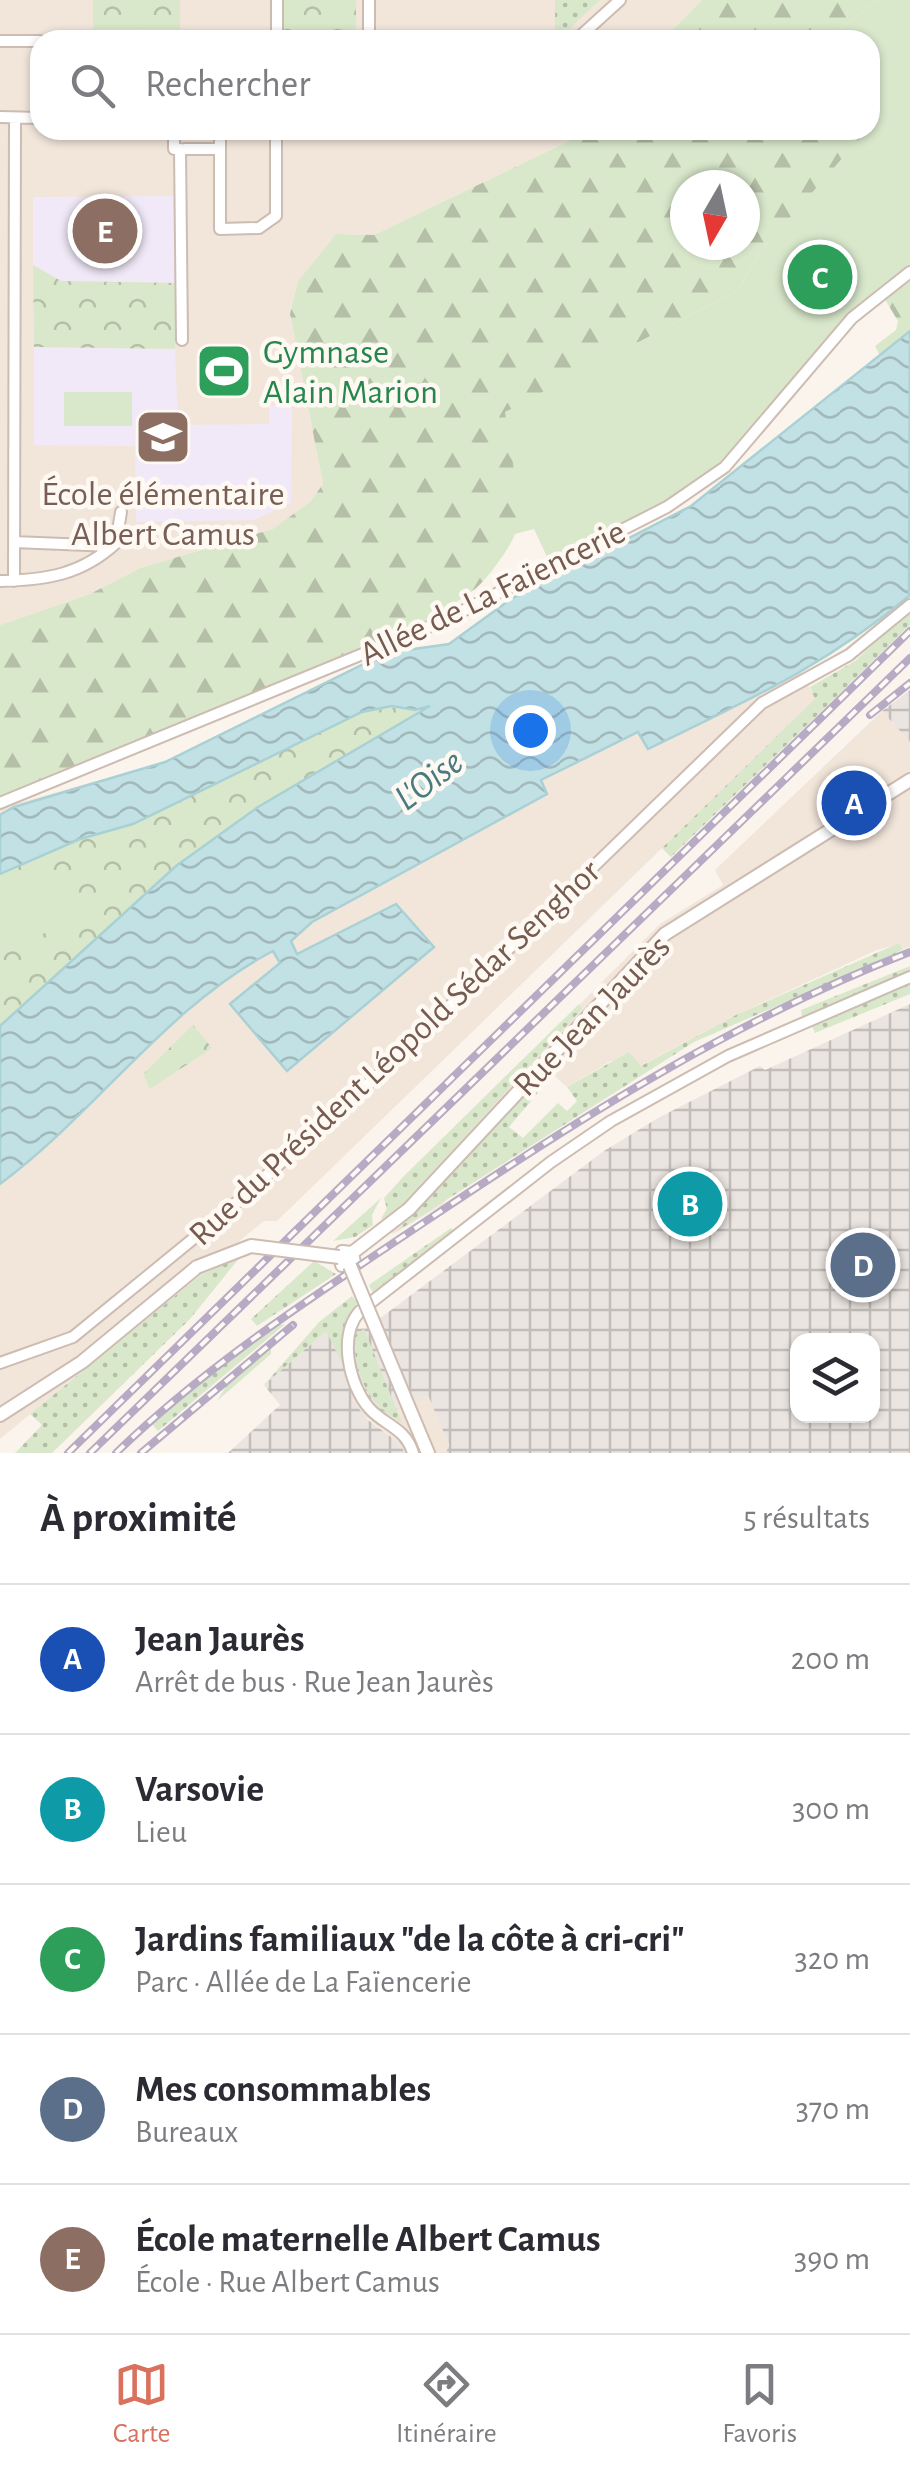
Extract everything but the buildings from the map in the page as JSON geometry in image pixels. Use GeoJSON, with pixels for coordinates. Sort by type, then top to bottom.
{"type":"FeatureCollection","features":[{"type":"Feature","properties":{"kind":"street"},"geometry":{"type":"LineString","coordinates":[[276,30],[277,0]]}},
{"type":"Feature","properties":{"kind":"street"},"geometry":{"type":"LineString","coordinates":[[369,0],[369,30]]}},
{"type":"Feature","properties":{"kind":"street"},"geometry":{"type":"LineString","coordinates":[[587,30],[620,0]]}},
{"type":"Feature","properties":{"kind":"street"},"geometry":{"type":"LineString","coordinates":[[0,40],[30,41]]}},
{"type":"Feature","properties":{"kind":"street"},"geometry":{"type":"LineString","coordinates":[[0,117],[30,118]]}},
{"type":"Feature","properties":{"kind":"street"},"geometry":{"type":"LineString","coordinates":[[14,580],[15,118]]}},
{"type":"Feature","properties":{"kind":"street"},"geometry":{"type":"LineString","coordinates":[[174,140],[174,148],[180,148],[182,340]]}},
{"type":"Feature","properties":{"kind":"street"},"geometry":{"type":"LineString","coordinates":[[220,140],[220,228],[259,228],[276,216],[276,140]]}},
{"type":"Feature","properties":{"kind":"street"},"geometry":{"type":"LineString","coordinates":[[186,149],[220,148]]}},
{"type":"Feature","properties":{"kind":"street","name":"Allée de La Faïencerie"},"geometry":{"type":"LineString","coordinates":[[0,803],[443,621],[668,507],[731,461],[858,312],[910,272]]}},
{"type":"Feature","properties":{"kind":"street"},"geometry":{"type":"LineString","coordinates":[[0,580],[60,577],[114,546],[120,536],[121,512]]}},
{"type":"Feature","properties":{"kind":"street"},"geometry":{"type":"LineString","coordinates":[[14,542],[114,546]]}},
{"type":"Feature","properties":{"kind":"street","name":"Rue du Président Léopold Sédar Senghor"},"geometry":{"type":"LineString","coordinates":[[0,1363],[73,1336],[239,1201],[384,1070],[762,703],[850,655],[910,604]]}},
{"type":"Feature","properties":{"kind":"street","name":"Rue Jean Jaurès"},"geometry":{"type":"LineString","coordinates":[[347,1259],[409,1209],[665,934],[910,780]]}},
{"type":"Feature","properties":{"kind":"street"},"geometry":{"type":"LineString","coordinates":[[413,1453],[404,1433],[374,1413],[361,1394],[347,1343],[358,1312],[551,1162],[624,1113],[740,1050],[910,976]]}},
{"type":"Feature","properties":{"kind":"street"},"geometry":{"type":"LineString","coordinates":[[0,1415],[56,1380],[197,1268],[222,1255],[260,1246],[347,1259],[428,1453]]}},
{"type":"Feature","properties":{"kind":"shaded area"},"geometry":{"type":"Polygon","coordinates":[[[0,0],[702,0],[673,30],[30,30],[30,140],[570,140],[374,235],[336,234],[298,281],[290,314],[323,484],[310,502],[274,529],[140,568],[90,594],[0,625],[0,0]]]}},
{"type":"Feature","properties":{"kind":"shaded area"},"geometry":{"type":"Polygon","coordinates":[[[176,196],[177,283],[61,281],[33,265],[33,197],[176,196]]]}},
{"type":"Feature","properties":{"kind":"shaded area","name":"École élémentaire Albert Camus"},"geometry":{"type":"Polygon","coordinates":[[[34,347],[175,349],[178,425],[269,424],[269,406],[292,404],[291,503],[254,520],[136,522],[135,446],[34,445],[34,347]]]}},
{"type":"Feature","properties":{"kind":"shaded area"},"geometry":{"type":"Polygon","coordinates":[[[621,540],[802,674],[816,699],[277,1221],[264,1221],[0,1439],[0,808],[165,762],[386,653],[449,644],[511,599],[621,540]]]}},
{"type":"Feature","properties":{"kind":"shaded area"},"geometry":{"type":"Polygon","coordinates":[[[910,690],[910,742],[882,711],[910,690]]]}},
{"type":"Feature","properties":{"kind":"shaded area"},"geometry":{"type":"Polygon","coordinates":[[[882,711],[910,742],[910,947],[904,949],[899,944],[877,950],[736,1015],[640,1066],[611,1061],[567,1087],[553,1075],[442,1205],[393,1234],[381,1218],[404,1180],[660,924],[723,885],[715,870],[882,711]]]}},
{"type":"Feature","properties":{"kind":"shaded area"},"geometry":{"type":"Polygon","coordinates":[[[910,1004],[910,1453],[446,1453],[449,1445],[428,1395],[380,1417],[361,1395],[352,1400],[368,1420],[402,1445],[404,1453],[228,1453],[280,1405],[264,1385],[327,1330],[367,1328],[604,1151],[658,1118],[760,1066],[765,1070],[910,1004]]]}},
{"type":"Feature","properties":{"kind":"shaded area"},"geometry":{"type":"Polygon","coordinates":[[[361,1394],[380,1417],[429,1394],[449,1446],[446,1453],[404,1453],[402,1445],[361,1413],[352,1400],[361,1394]]]}},
{"type":"Feature","properties":{"kind":"green space"},"geometry":{"type":"Polygon","coordinates":[[[93,0],[180,0],[180,29],[93,29],[93,0]]]}},
{"type":"Feature","properties":{"kind":"green space"},"geometry":{"type":"Polygon","coordinates":[[[283,0],[356,0],[356,30],[283,30],[283,0]]]}},
{"type":"Feature","properties":{"kind":"green space"},"geometry":{"type":"Polygon","coordinates":[[[555,0],[600,0],[569,29],[555,30],[555,0]]]}},
{"type":"Feature","properties":{"kind":"green space"},"geometry":{"type":"Polygon","coordinates":[[[702,0],[877,0],[840,30],[673,30],[702,0]]]}},
{"type":"Feature","properties":{"kind":"green space"},"geometry":{"type":"Polygon","coordinates":[[[877,0],[910,0],[910,265],[859,311],[703,479],[639,518],[548,559],[534,529],[515,534],[517,490],[505,412],[738,290],[755,260],[760,260],[760,252],[858,140],[880,140],[880,115],[895,98],[880,92],[880,30],[840,30],[877,0]]]}},
{"type":"Feature","properties":{"kind":"green space"},"geometry":{"type":"Polygon","coordinates":[[[880,92],[896,98],[880,116],[880,92]]]}},
{"type":"Feature","properties":{"kind":"green space"},"geometry":{"type":"Polygon","coordinates":[[[570,140],[859,140],[760,252],[760,170],[670,170],[670,260],[755,260],[738,290],[506,412],[518,489],[518,520],[508,547],[475,589],[406,632],[366,651],[0,798],[0,625],[90,594],[140,568],[273,529],[310,502],[323,484],[290,314],[298,281],[336,234],[374,235],[570,140]]]}},
{"type":"Feature","properties":{"kind":"green space"},"geometry":{"type":"Polygon","coordinates":[[[33,265],[61,281],[177,283],[175,349],[34,347],[33,265]]]}},
{"type":"Feature","properties":{"kind":"green space"},"geometry":{"type":"Polygon","coordinates":[[[910,272],[910,340],[881,358],[875,346],[896,330],[898,321],[884,298],[910,272]]]}},
{"type":"Feature","properties":{"kind":"green space"},"geometry":{"type":"Polygon","coordinates":[[[64,392],[132,392],[132,426],[64,426],[64,392]]]}},
{"type":"Feature","properties":{"kind":"green space"},"geometry":{"type":"Polygon","coordinates":[[[910,610],[910,625],[671,857],[662,848],[815,699],[810,687],[855,661],[910,610]]]}},
{"type":"Feature","properties":{"kind":"green space"},"geometry":{"type":"Polygon","coordinates":[[[427,703],[430,708],[259,807],[176,866],[0,1026],[0,874],[80,839],[133,824],[362,712],[427,703]]]}},
{"type":"Feature","properties":{"kind":"green space"},"geometry":{"type":"Polygon","coordinates":[[[61,868],[84,914],[18,946],[0,910],[0,898],[61,868]]]}},
{"type":"Feature","properties":{"kind":"green space"},"geometry":{"type":"Polygon","coordinates":[[[899,943],[903,949],[892,956],[694,1042],[396,1232],[532,1085],[540,1090],[509,1127],[523,1138],[558,1103],[567,1111],[577,1101],[567,1087],[629,1052],[641,1066],[736,1015],[899,943]]]}},
{"type":"Feature","properties":{"kind":"green space"},"geometry":{"type":"Polygon","coordinates":[[[910,966],[910,972],[802,1017],[801,1010],[910,966]]]}},
{"type":"Feature","properties":{"kind":"green space"},"geometry":{"type":"Polygon","coordinates":[[[910,982],[910,994],[815,1033],[811,1024],[910,982]]]}},
{"type":"Feature","properties":{"kind":"green space"},"geometry":{"type":"Polygon","coordinates":[[[579,1004],[582,1009],[399,1208],[381,1220],[387,1209],[384,1198],[404,1176],[579,1004]]]}},
{"type":"Feature","properties":{"kind":"green space"},"geometry":{"type":"Polygon","coordinates":[[[193,1025],[212,1048],[150,1089],[143,1074],[193,1025]]]}},
{"type":"Feature","properties":{"kind":"green space"},"geometry":{"type":"Polygon","coordinates":[[[381,1198],[372,1215],[373,1225],[355,1237],[333,1241],[381,1198]]]}},
{"type":"Feature","properties":{"kind":"green space"},"geometry":{"type":"Polygon","coordinates":[[[451,1228],[454,1232],[373,1293],[369,1285],[451,1228]]]}},
{"type":"Feature","properties":{"kind":"green space"},"geometry":{"type":"Polygon","coordinates":[[[241,1256],[190,1319],[52,1453],[15,1453],[42,1425],[30,1414],[202,1274],[241,1256]]]}},
{"type":"Feature","properties":{"kind":"green space"},"geometry":{"type":"Polygon","coordinates":[[[314,1261],[336,1274],[257,1326],[251,1319],[314,1261]]]}},
{"type":"Feature","properties":{"kind":"green space"},"geometry":{"type":"Polygon","coordinates":[[[352,1296],[357,1302],[341,1339],[348,1375],[326,1331],[264,1385],[319,1322],[352,1296]]]}},
{"type":"Feature","properties":{"kind":"green space"},"geometry":{"type":"Polygon","coordinates":[[[275,1324],[284,1325],[158,1431],[152,1424],[203,1377],[275,1324]]]}},
{"type":"Feature","properties":{"kind":"green space"},"geometry":{"type":"Polygon","coordinates":[[[364,1329],[402,1423],[380,1407],[362,1380],[353,1336],[364,1329]]]}},
{"type":"Feature","properties":{"kind":"green space"},"geometry":{"type":"Polygon","coordinates":[[[271,1345],[271,1354],[217,1401],[228,1383],[271,1345]]]}},
{"type":"Feature","properties":{"kind":"water","name":"L'Oise"},"geometry":{"type":"Polygon","coordinates":[[[910,331],[909,596],[815,663],[718,715],[648,749],[638,732],[541,780],[547,794],[312,922],[291,941],[297,954],[396,904],[434,947],[287,1071],[230,1004],[280,963],[273,951],[235,974],[165,1030],[68,1126],[0,1184],[0,1026],[176,866],[258,807],[430,706],[415,710],[392,706],[362,712],[133,824],[80,839],[0,874],[0,815],[14,807],[165,762],[386,653],[449,644],[511,599],[691,506],[910,331]]]}},
{"type":"Feature","properties":{"kind":"railway"},"geometry":{"type":"LineString","coordinates":[[68,1453],[910,631]]}},
{"type":"Feature","properties":{"kind":"railway"},"geometry":{"type":"LineString","coordinates":[[90,1453],[910,658]]}},
{"type":"Feature","properties":{"kind":"railway"},"geometry":{"type":"LineString","coordinates":[[870,715],[910,683]]}},
{"type":"Feature","properties":{"kind":"railway"},"geometry":{"type":"LineString","coordinates":[[116,1453],[190,1387],[269,1328],[547,1142],[723,1038],[846,978],[910,952]]}},
{"type":"Feature","properties":{"kind":"railway"},"geometry":{"type":"LineString","coordinates":[[141,1453],[293,1325]]}},
{"type":"Feature","properties":{"kind":"place","name":"École maternelle Albert Camus"},"geometry":{"type":"Point","coordinates":[105,231]}},
{"type":"Feature","properties":{"kind":"place","name":"Jardins familiaux \"de la côte à cri-cri\""},"geometry":{"type":"Point","coordinates":[820,277]}},
{"type":"Feature","properties":{"kind":"place","name":"Gymnase Alain Marion"},"geometry":{"type":"Point","coordinates":[224,371]}},
{"type":"Feature","properties":{"kind":"place","name":"École élémentaire Albert Camus"},"geometry":{"type":"Point","coordinates":[163,437]}},
{"type":"Feature","properties":{"kind":"place","name":"Jean Jaurès"},"geometry":{"type":"Point","coordinates":[854,803]}},
{"type":"Feature","properties":{"kind":"place","name":"Varsovie"},"geometry":{"type":"Point","coordinates":[690,1204]}},
{"type":"Feature","properties":{"kind":"place","name":"Mes consommables"},"geometry":{"type":"Point","coordinates":[863,1265]}}]}
